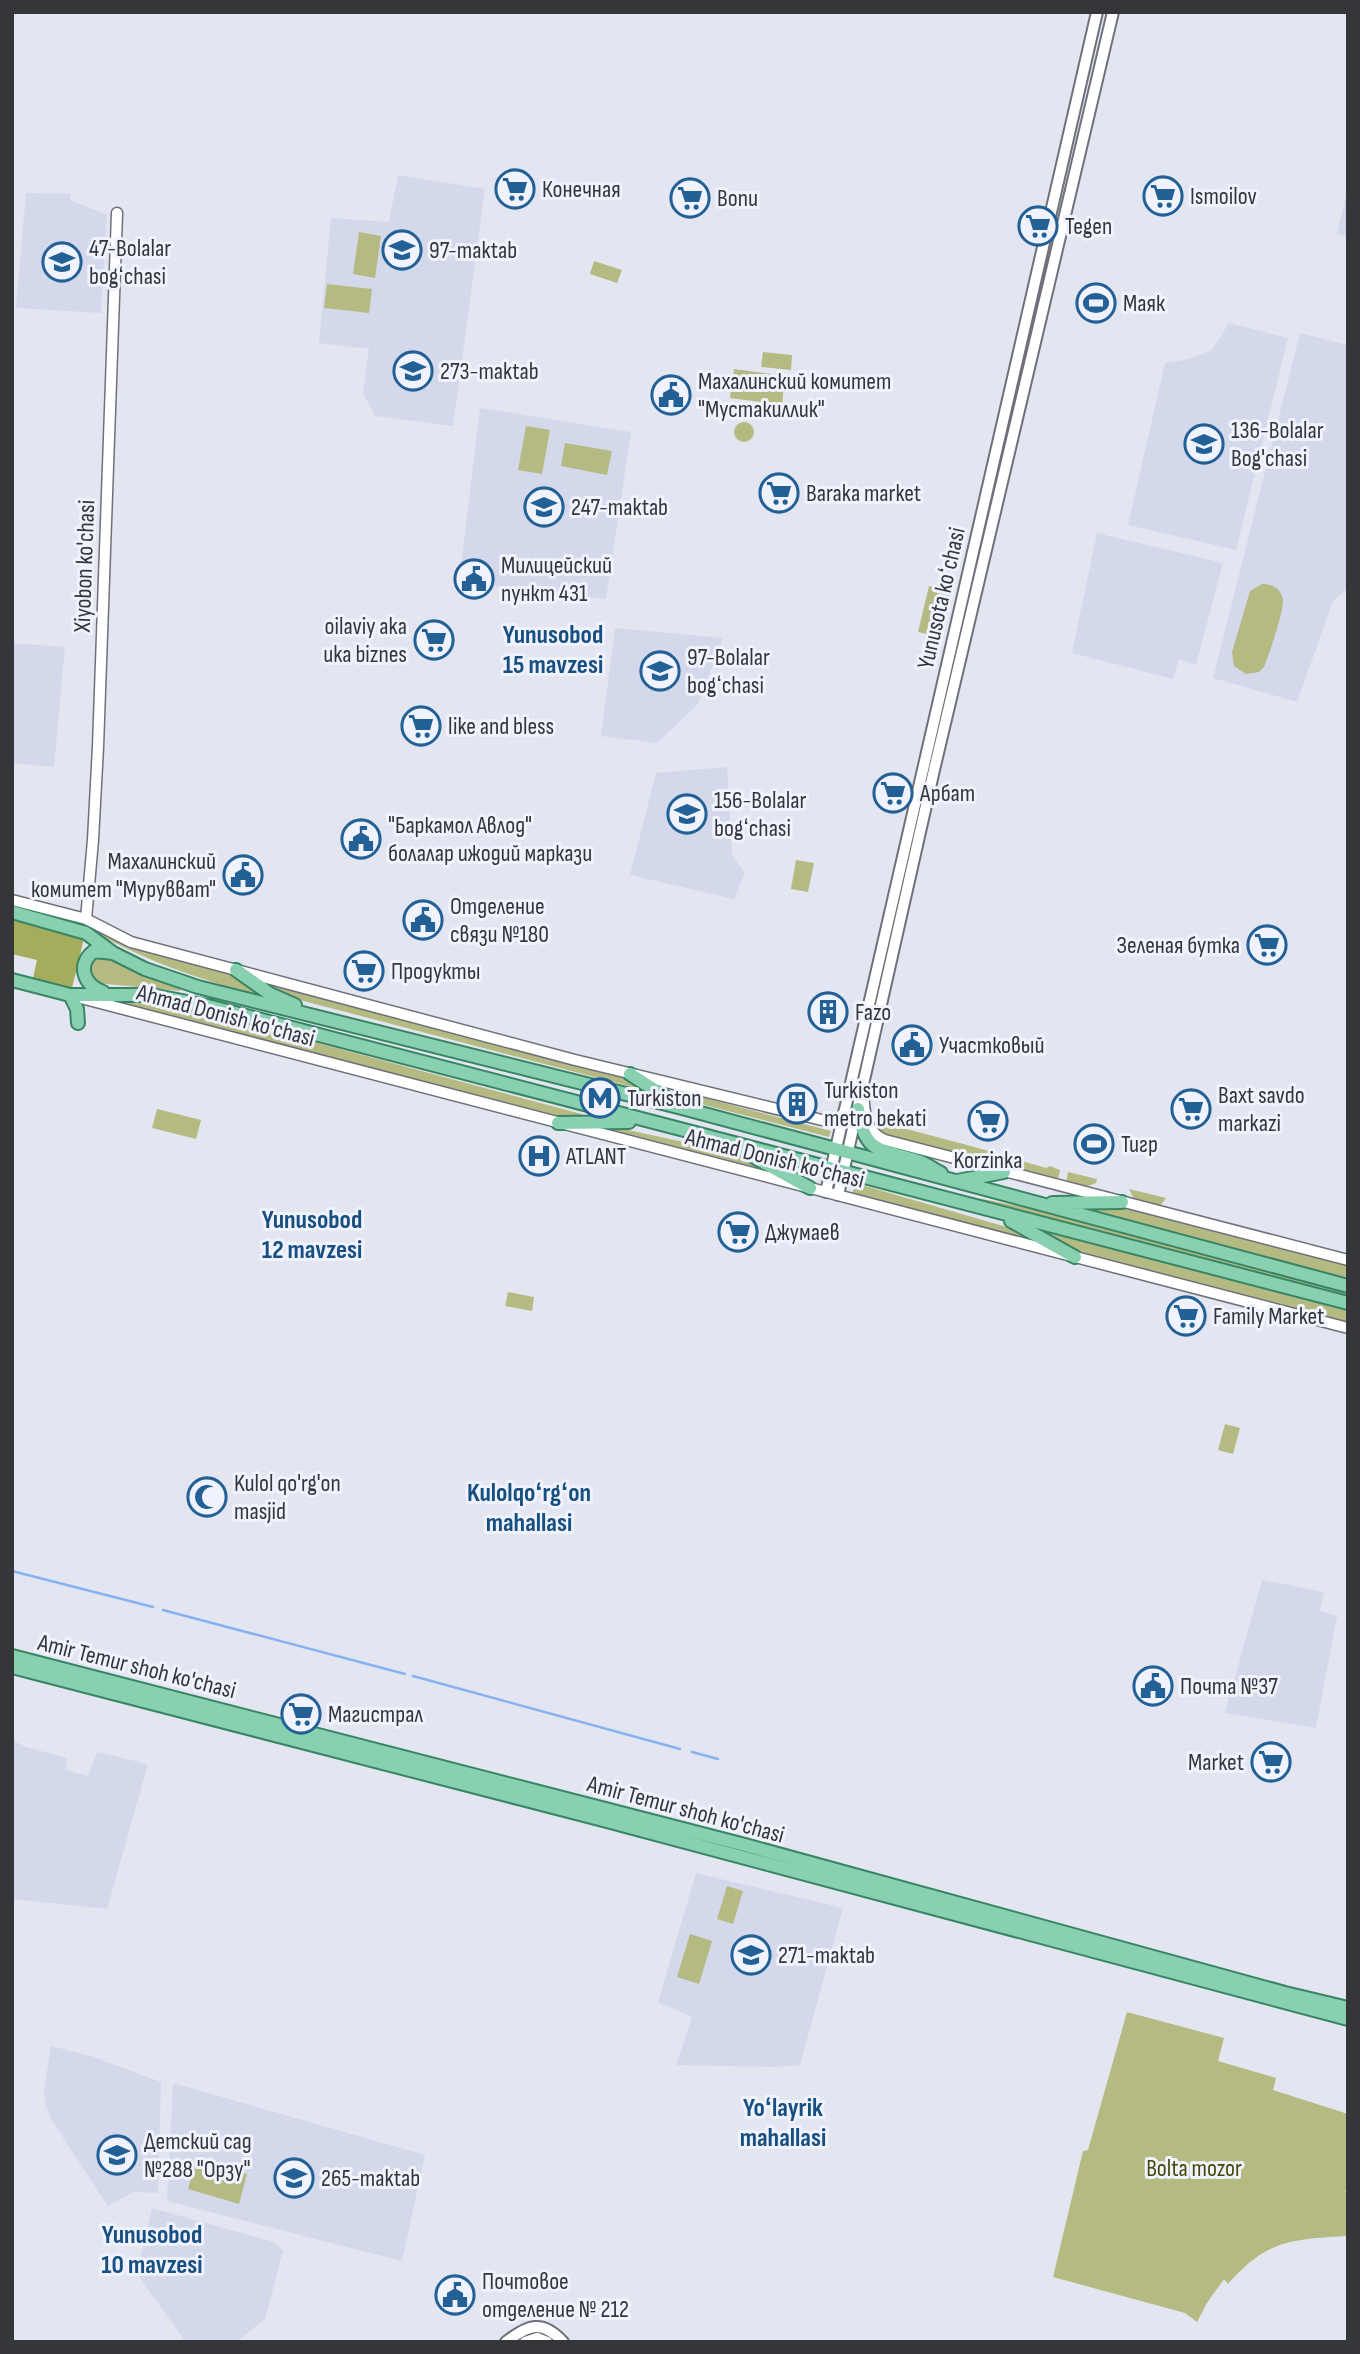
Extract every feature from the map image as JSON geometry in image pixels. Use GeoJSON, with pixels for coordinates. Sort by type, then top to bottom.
{"type":"FeatureCollection","features":[{"type":"Feature","properties":{"kind":"main road","name":"Yunusota koʻchasi"},"geometry":{"type":"LineString","coordinates":[[826,1192],[837,1172],[852,1108],[1097,12]]}},
{"type":"Feature","properties":{"kind":"main road","name":"Yunusota koʻchasi"},"geometry":{"type":"LineString","coordinates":[[852,1108],[862,1089],[970,614],[1113,12]]}},
{"type":"Feature","properties":{"kind":"main road"},"geometry":{"type":"LineString","coordinates":[[12,903],[27,904]]}},
{"type":"Feature","properties":{"kind":"main road","name":"Ahmad Donish ko'chasi"},"geometry":{"type":"LineString","coordinates":[[12,912],[86,933],[113,953],[145,969],[198,987],[682,1108],[1348,1286]]}},
{"type":"Feature","properties":{"kind":"main road","name":"Ahmad Donish ko'chasi"},"geometry":{"type":"LineString","coordinates":[[106,994],[87,983],[85,967],[89,955],[94,951],[113,953]]}},
{"type":"Feature","properties":{"kind":"main road"},"geometry":{"type":"LineString","coordinates":[[236,970],[270,994],[317,1016]]}},
{"type":"Feature","properties":{"kind":"main road","name":"Ahmad Donish ko'chasi"},"geometry":{"type":"LineString","coordinates":[[12,980],[70,995],[163,996],[208,1006],[1348,1303]]}},
{"type":"Feature","properties":{"kind":"main road"},"geometry":{"type":"LineString","coordinates":[[70,995],[77,1009],[78,1023]]}},
{"type":"Feature","properties":{"kind":"main road"},"geometry":{"type":"LineString","coordinates":[[630,1074],[682,1108]]}},
{"type":"Feature","properties":{"kind":"main road"},"geometry":{"type":"LineString","coordinates":[[852,1108],[863,1133],[874,1146],[923,1163],[955,1182],[1004,1172]]}},
{"type":"Feature","properties":{"kind":"main road"},"geometry":{"type":"LineString","coordinates":[[558,1123],[647,1122]]}},
{"type":"Feature","properties":{"kind":"main road"},"geometry":{"type":"LineString","coordinates":[[730,1143],[810,1188]]}},
{"type":"Feature","properties":{"kind":"main road","name":"Yunusota koʻchasi"},"geometry":{"type":"LineString","coordinates":[[837,1172],[838,1195]]}},
{"type":"Feature","properties":{"kind":"main road"},"geometry":{"type":"LineString","coordinates":[[1032,1203],[1122,1202]]}},
{"type":"Feature","properties":{"kind":"main road"},"geometry":{"type":"LineString","coordinates":[[995,1212],[1075,1256]]}},
{"type":"Feature","properties":{"kind":"main road","name":"Amir Temur shoh ko'chasi"},"geometry":{"type":"LineString","coordinates":[[12,1656],[674,1827],[1348,2008]]}},
{"type":"Feature","properties":{"kind":"main road","name":"Amir Temur shoh ko'chasi"},"geometry":{"type":"LineString","coordinates":[[12,1667],[603,1820],[1348,2019]]}},
{"type":"Feature","properties":{"kind":"main road"},"geometry":{"type":"LineString","coordinates":[[506,2342],[520,2332],[536,2326],[552,2331],[563,2342]]}},
{"type":"Feature","properties":{"kind":"main road"},"geometry":{"type":"LineString","coordinates":[[525,2342],[537,2338],[547,2342]]}},
{"type":"Feature","properties":{"kind":"street","name":"Xiyobon ko'chasi"},"geometry":{"type":"LineString","coordinates":[[86,919],[91,882],[98,747],[117,213]]}},
{"type":"Feature","properties":{"kind":"street","name":"Ahmad Donish ko'chasi"},"geometry":{"type":"LineString","coordinates":[[27,904],[86,919],[131,942],[630,1074],[826,1121],[839,1119],[852,1108]]}},
{"type":"Feature","properties":{"kind":"street","name":"Ahmad Donish ko'chasi"},"geometry":{"type":"LineString","coordinates":[[70,995],[1348,1328]]}},
{"type":"Feature","properties":{"kind":"street","name":"Ahmad Donish ko'chasi"},"geometry":{"type":"LineString","coordinates":[[862,1089],[868,1127],[885,1140],[1348,1260]]}},
{"type":"Feature","properties":{"kind":"shaded area"},"geometry":{"type":"Polygon","coordinates":[[[398,175],[485,189],[453,426],[375,416],[363,393],[369,349],[319,343],[331,218],[389,222],[398,175]]]}},
{"type":"Feature","properties":{"kind":"shaded area"},"geometry":{"type":"Polygon","coordinates":[[[1348,187],[1348,236],[1337,234],[1348,187]]]}},
{"type":"Feature","properties":{"kind":"shaded area","name":"47-Bolalar bogʻchasi"},"geometry":{"type":"Polygon","coordinates":[[[26,193],[71,194],[70,200],[107,215],[101,313],[16,308],[26,193]]]}},
{"type":"Feature","properties":{"kind":"shaded area","name":"136-Bolalar Bog'chasi"},"geometry":{"type":"Polygon","coordinates":[[[1229,323],[1288,338],[1236,550],[1128,525],[1165,363],[1190,359],[1212,350],[1229,323]]]}},
{"type":"Feature","properties":{"kind":"shaded area"},"geometry":{"type":"Polygon","coordinates":[[[1300,333],[1348,345],[1348,588],[1333,601],[1297,702],[1213,678],[1300,333]]]}},
{"type":"Feature","properties":{"kind":"shaded area","name":"247-maktab"},"geometry":{"type":"Polygon","coordinates":[[[480,408],[631,432],[606,599],[459,582],[480,408]]]}},
{"type":"Feature","properties":{"kind":"shaded area"},"geometry":{"type":"Polygon","coordinates":[[[1097,533],[1223,563],[1196,665],[1179,659],[1173,679],[1072,653],[1097,533]]]}},
{"type":"Feature","properties":{"kind":"shaded area","name":"97-Bolalar bogʻchasi"},"geometry":{"type":"Polygon","coordinates":[[[615,628],[723,638],[698,704],[657,743],[601,736],[615,628]]]}},
{"type":"Feature","properties":{"kind":"shaded area"},"geometry":{"type":"Polygon","coordinates":[[[12,643],[65,647],[54,767],[12,763],[12,643]]]}},
{"type":"Feature","properties":{"kind":"shaded area","name":"156-Bolalar bogʻchasi"},"geometry":{"type":"Polygon","coordinates":[[[727,767],[732,855],[745,873],[734,899],[630,875],[656,773],[727,767]]]}},
{"type":"Feature","properties":{"kind":"shaded area"},"geometry":{"type":"Polygon","coordinates":[[[1262,1580],[1324,1592],[1320,1611],[1337,1616],[1316,1728],[1225,1713],[1262,1580]]]}},
{"type":"Feature","properties":{"kind":"shaded area"},"geometry":{"type":"Polygon","coordinates":[[[12,1740],[26,1747],[67,1758],[66,1770],[88,1776],[97,1752],[148,1764],[107,1909],[12,1899],[12,1740]]]}},
{"type":"Feature","properties":{"kind":"shaded area","name":"271-maktab"},"geometry":{"type":"Polygon","coordinates":[[[696,1873],[843,1908],[800,2065],[676,2065],[692,2017],[658,2002],[696,1873]]]}},
{"type":"Feature","properties":{"kind":"shaded area","name":"Детский сад №288 \"Орзу\""},"geometry":{"type":"Polygon","coordinates":[[[51,2046],[91,2056],[161,2082],[158,2193],[133,2192],[108,2206],[51,2119],[45,2103],[44,2090],[51,2046]]]}},
{"type":"Feature","properties":{"kind":"shaded area","name":"265-maktab"},"geometry":{"type":"Polygon","coordinates":[[[173,2083],[425,2155],[402,2261],[167,2201],[173,2083]]]}},
{"type":"Feature","properties":{"kind":"shaded area"},"geometry":{"type":"Polygon","coordinates":[[[152,2208],[274,2242],[283,2251],[265,2319],[236,2342],[186,2342],[137,2274],[152,2208]]]}},
{"type":"Feature","properties":{"kind":"green space"},"geometry":{"type":"Polygon","coordinates":[[[359,232],[381,236],[375,278],[353,274],[359,232]]]}},
{"type":"Feature","properties":{"kind":"green space"},"geometry":{"type":"Polygon","coordinates":[[[594,261],[622,270],[617,283],[590,274],[594,261]]]}},
{"type":"Feature","properties":{"kind":"green space"},"geometry":{"type":"Polygon","coordinates":[[[327,284],[372,289],[369,313],[324,308],[327,284]]]}},
{"type":"Feature","properties":{"kind":"green space"},"geometry":{"type":"Polygon","coordinates":[[[763,352],[792,355],[791,370],[761,367],[763,352]]]}},
{"type":"Feature","properties":{"kind":"green space"},"geometry":{"type":"Polygon","coordinates":[[[734,369],[785,376],[782,405],[730,398],[734,369]]]}},
{"type":"Feature","properties":{"kind":"green space"},"geometry":{"type":"Polygon","coordinates":[[[744,422],[751,425],[754,432],[751,439],[744,442],[737,439],[734,432],[737,425],[744,422]]]}},
{"type":"Feature","properties":{"kind":"green space"},"geometry":{"type":"Polygon","coordinates":[[[526,426],[550,430],[542,474],[518,470],[526,426]]]}},
{"type":"Feature","properties":{"kind":"green space"},"geometry":{"type":"Polygon","coordinates":[[[565,443],[612,451],[607,475],[561,466],[565,443]]]}},
{"type":"Feature","properties":{"kind":"green space"},"geometry":{"type":"Polygon","coordinates":[[[1262,584],[1278,590],[1283,606],[1264,667],[1259,672],[1246,674],[1234,666],[1232,652],[1250,591],[1262,584]]]}},
{"type":"Feature","properties":{"kind":"green space"},"geometry":{"type":"Polygon","coordinates":[[[929,586],[951,591],[940,637],[918,632],[929,586]]]}},
{"type":"Feature","properties":{"kind":"green space"},"geometry":{"type":"Polygon","coordinates":[[[796,860],[814,863],[808,892],[791,889],[796,860]]]}},
{"type":"Feature","properties":{"kind":"green space"},"geometry":{"type":"Polygon","coordinates":[[[12,915],[84,938],[72,988],[33,978],[37,960],[12,954],[12,915]]]}},
{"type":"Feature","properties":{"kind":"green space"},"geometry":{"type":"Polygon","coordinates":[[[93,929],[129,946],[232,974],[267,995],[264,997],[218,984],[176,969],[114,942],[92,931],[93,929]]]}},
{"type":"Feature","properties":{"kind":"green space"},"geometry":{"type":"Polygon","coordinates":[[[100,953],[138,972],[180,988],[180,991],[96,983],[90,976],[92,960],[100,953]]]}},
{"type":"Feature","properties":{"kind":"green space"},"geometry":{"type":"Polygon","coordinates":[[[259,981],[626,1078],[648,1091],[273,993],[259,981]]]}},
{"type":"Feature","properties":{"kind":"green space"},"geometry":{"type":"Polygon","coordinates":[[[112,999],[177,1005],[600,1119],[558,1119],[108,1002],[112,999]]]}},
{"type":"Feature","properties":{"kind":"green space"},"geometry":{"type":"Polygon","coordinates":[[[671,1089],[831,1131],[829,1137],[685,1100],[671,1089]]]}},
{"type":"Feature","properties":{"kind":"green space"},"geometry":{"type":"Polygon","coordinates":[[[157,1109],[201,1120],[196,1139],[152,1128],[157,1109]]]}},
{"type":"Feature","properties":{"kind":"green space"},"geometry":{"type":"Polygon","coordinates":[[[872,1120],[1046,1168],[1050,1166],[1060,1170],[1058,1179],[883,1135],[873,1125],[872,1120]]]}},
{"type":"Feature","properties":{"kind":"green space"},"geometry":{"type":"Polygon","coordinates":[[[584,1126],[614,1127],[721,1150],[760,1163],[782,1176],[584,1126]]]}},
{"type":"Feature","properties":{"kind":"green space"},"geometry":{"type":"Polygon","coordinates":[[[859,1170],[950,1193],[1035,1209],[1348,1292],[1348,1296],[920,1187],[859,1170]]]}},
{"type":"Feature","properties":{"kind":"green space"},"geometry":{"type":"Polygon","coordinates":[[[1068,1172],[1097,1179],[1096,1183],[1085,1187],[1066,1182],[1068,1172]]]}},
{"type":"Feature","properties":{"kind":"green space"},"geometry":{"type":"Polygon","coordinates":[[[855,1183],[1010,1228],[1042,1245],[852,1195],[855,1183]]]}},
{"type":"Feature","properties":{"kind":"green space"},"geometry":{"type":"Polygon","coordinates":[[[1129,1189],[1166,1198],[1160,1206],[1134,1199],[1129,1189]]]}},
{"type":"Feature","properties":{"kind":"green space"},"geometry":{"type":"Polygon","coordinates":[[[1078,1208],[1131,1209],[1348,1264],[1348,1278],[1078,1208]]]}},
{"type":"Feature","properties":{"kind":"green space"},"geometry":{"type":"Polygon","coordinates":[[[1044,1232],[1348,1308],[1348,1324],[1085,1255],[1044,1232]]]}},
{"type":"Feature","properties":{"kind":"green space"},"geometry":{"type":"Polygon","coordinates":[[[508,1292],[534,1297],[532,1311],[505,1306],[508,1292]]]}},
{"type":"Feature","properties":{"kind":"green space"},"geometry":{"type":"Polygon","coordinates":[[[1225,1424],[1240,1428],[1233,1454],[1218,1450],[1225,1424]]]}},
{"type":"Feature","properties":{"kind":"green space"},"geometry":{"type":"Polygon","coordinates":[[[727,1886],[743,1891],[733,1924],[717,1919],[727,1886]]]}},
{"type":"Feature","properties":{"kind":"green space"},"geometry":{"type":"Polygon","coordinates":[[[690,1934],[712,1941],[699,1984],[677,1977],[690,1934]]]}},
{"type":"Feature","properties":{"kind":"green space","name":"Bolta mozor"},"geometry":{"type":"Polygon","coordinates":[[[1127,2012],[1224,2038],[1218,2061],[1276,2078],[1273,2090],[1348,2114],[1348,2189],[1345,2191],[1348,2199],[1348,2236],[1295,2241],[1268,2250],[1242,2269],[1228,2284],[1224,2279],[1197,2322],[1185,2313],[1053,2277],[1083,2151],[1088,2150],[1127,2012]]]}},
{"type":"Feature","properties":{"kind":"green space"},"geometry":{"type":"Polygon","coordinates":[[[196,2159],[247,2174],[239,2204],[188,2189],[196,2159]]]}},
{"type":"Feature","properties":{"kind":"waterway"},"geometry":{"type":"LineString","coordinates":[[12,1571],[153,1607]]}},
{"type":"Feature","properties":{"kind":"waterway"},"geometry":{"type":"LineString","coordinates":[[163,1610],[405,1674]]}},
{"type":"Feature","properties":{"kind":"waterway"},"geometry":{"type":"LineString","coordinates":[[413,1676],[680,1749]]}},
{"type":"Feature","properties":{"kind":"waterway"},"geometry":{"type":"LineString","coordinates":[[692,1752],[718,1759]]}},
{"type":"Feature","properties":{"kind":"place","name":"Конечная"},"geometry":{"type":"Point","coordinates":[515,189]}},
{"type":"Feature","properties":{"kind":"place","name":"Ismoilov"},"geometry":{"type":"Point","coordinates":[1163,196]}},
{"type":"Feature","properties":{"kind":"place","name":"Bonu"},"geometry":{"type":"Point","coordinates":[690,198]}},
{"type":"Feature","properties":{"kind":"place","name":"Tegen"},"geometry":{"type":"Point","coordinates":[1038,226]}},
{"type":"Feature","properties":{"kind":"place","name":"97-maktab"},"geometry":{"type":"Point","coordinates":[402,250]}},
{"type":"Feature","properties":{"kind":"place","name":"47-Bolalar bogʻchasi"},"geometry":{"type":"Point","coordinates":[62,262]}},
{"type":"Feature","properties":{"kind":"place","name":"Маяк"},"geometry":{"type":"Point","coordinates":[1096,303]}},
{"type":"Feature","properties":{"kind":"place","name":"273-maktab"},"geometry":{"type":"Point","coordinates":[413,371]}},
{"type":"Feature","properties":{"kind":"place","name":"Махалинский комитет \"Мустакиллик\""},"geometry":{"type":"Point","coordinates":[671,395]}},
{"type":"Feature","properties":{"kind":"place","name":"136-Bolalar Bog'chasi"},"geometry":{"type":"Point","coordinates":[1204,444]}},
{"type":"Feature","properties":{"kind":"place","name":"Baraka market"},"geometry":{"type":"Point","coordinates":[779,493]}},
{"type":"Feature","properties":{"kind":"place","name":"247-maktab"},"geometry":{"type":"Point","coordinates":[544,507]}},
{"type":"Feature","properties":{"kind":"place","name":"Милицейский пункт 431"},"geometry":{"type":"Point","coordinates":[474,579]}},
{"type":"Feature","properties":{"kind":"place","name":"oilaviy aka uka biznes"},"geometry":{"type":"Point","coordinates":[434,640]}},
{"type":"Feature","properties":{"kind":"place","name":"97-Bolalar bogʻchasi"},"geometry":{"type":"Point","coordinates":[660,671]}},
{"type":"Feature","properties":{"kind":"place","name":"like and bless"},"geometry":{"type":"Point","coordinates":[421,726]}},
{"type":"Feature","properties":{"kind":"place","name":"Арбат"},"geometry":{"type":"Point","coordinates":[893,793]}},
{"type":"Feature","properties":{"kind":"place","name":"156-Bolalar bogʻchasi"},"geometry":{"type":"Point","coordinates":[687,814]}},
{"type":"Feature","properties":{"kind":"place","name":"\"Баркамол Авлод\" болалар ижодий маркази"},"geometry":{"type":"Point","coordinates":[361,839]}},
{"type":"Feature","properties":{"kind":"place","name":"Махалинский комитет \"Мурувват\""},"geometry":{"type":"Point","coordinates":[243,875]}},
{"type":"Feature","properties":{"kind":"place","name":"Отделение связи №180"},"geometry":{"type":"Point","coordinates":[423,920]}},
{"type":"Feature","properties":{"kind":"place","name":"Зеленая бутка"},"geometry":{"type":"Point","coordinates":[1267,945]}},
{"type":"Feature","properties":{"kind":"place","name":"Продукты"},"geometry":{"type":"Point","coordinates":[364,971]}},
{"type":"Feature","properties":{"kind":"place","name":"Fazo"},"geometry":{"type":"Point","coordinates":[828,1012]}},
{"type":"Feature","properties":{"kind":"place","name":"Участковый"},"geometry":{"type":"Point","coordinates":[912,1045]}},
{"type":"Feature","properties":{"kind":"place","name":"Turkiston"},"geometry":{"type":"Point","coordinates":[600,1098]}},
{"type":"Feature","properties":{"kind":"place","name":"Turkiston metro bekati"},"geometry":{"type":"Point","coordinates":[797,1104]}},
{"type":"Feature","properties":{"kind":"place","name":"Baxt savdo markazi"},"geometry":{"type":"Point","coordinates":[1191,1109]}},
{"type":"Feature","properties":{"kind":"place","name":"Korzinka"},"geometry":{"type":"Point","coordinates":[988,1121]}},
{"type":"Feature","properties":{"kind":"place","name":"Тигр"},"geometry":{"type":"Point","coordinates":[1094,1144]}},
{"type":"Feature","properties":{"kind":"place","name":"ATLANT"},"geometry":{"type":"Point","coordinates":[539,1156]}},
{"type":"Feature","properties":{"kind":"place","name":"Джумаев"},"geometry":{"type":"Point","coordinates":[738,1232]}},
{"type":"Feature","properties":{"kind":"place","name":"Family Market"},"geometry":{"type":"Point","coordinates":[1186,1316]}},
{"type":"Feature","properties":{"kind":"place","name":"Kulol qo'rg'on masjid"},"geometry":{"type":"Point","coordinates":[207,1497]}},
{"type":"Feature","properties":{"kind":"place","name":"Почта №37"},"geometry":{"type":"Point","coordinates":[1153,1686]}},
{"type":"Feature","properties":{"kind":"place","name":"Магистрал"},"geometry":{"type":"Point","coordinates":[301,1714]}},
{"type":"Feature","properties":{"kind":"place","name":"Market"},"geometry":{"type":"Point","coordinates":[1271,1762]}},
{"type":"Feature","properties":{"kind":"place","name":"271-maktab"},"geometry":{"type":"Point","coordinates":[751,1955]}},
{"type":"Feature","properties":{"kind":"place","name":"Детский сад №288 \"Орзу\""},"geometry":{"type":"Point","coordinates":[117,2155]}},
{"type":"Feature","properties":{"kind":"place","name":"265-maktab"},"geometry":{"type":"Point","coordinates":[294,2178]}},
{"type":"Feature","properties":{"kind":"place","name":"Почтовое отделение № 212"},"geometry":{"type":"Point","coordinates":[455,2295]}},
{"type":"Feature","properties":{"kind":"district","name":"Yunusobod 15 mavzesi"},"geometry":{"type":"Point","coordinates":[553,649]}},
{"type":"Feature","properties":{"kind":"district","name":"Yunusobod 12 mavzesi"},"geometry":{"type":"Point","coordinates":[312,1234]}},
{"type":"Feature","properties":{"kind":"district","name":"Kulolqoʻrgʻon mahallasi"},"geometry":{"type":"Point","coordinates":[529,1507]}},
{"type":"Feature","properties":{"kind":"district","name":"Yoʻlayrik mahallasi"},"geometry":{"type":"Point","coordinates":[783,2122]}},
{"type":"Feature","properties":{"kind":"district","name":"Yunusobod 10 mavzesi"},"geometry":{"type":"Point","coordinates":[152,2249]}}]}
